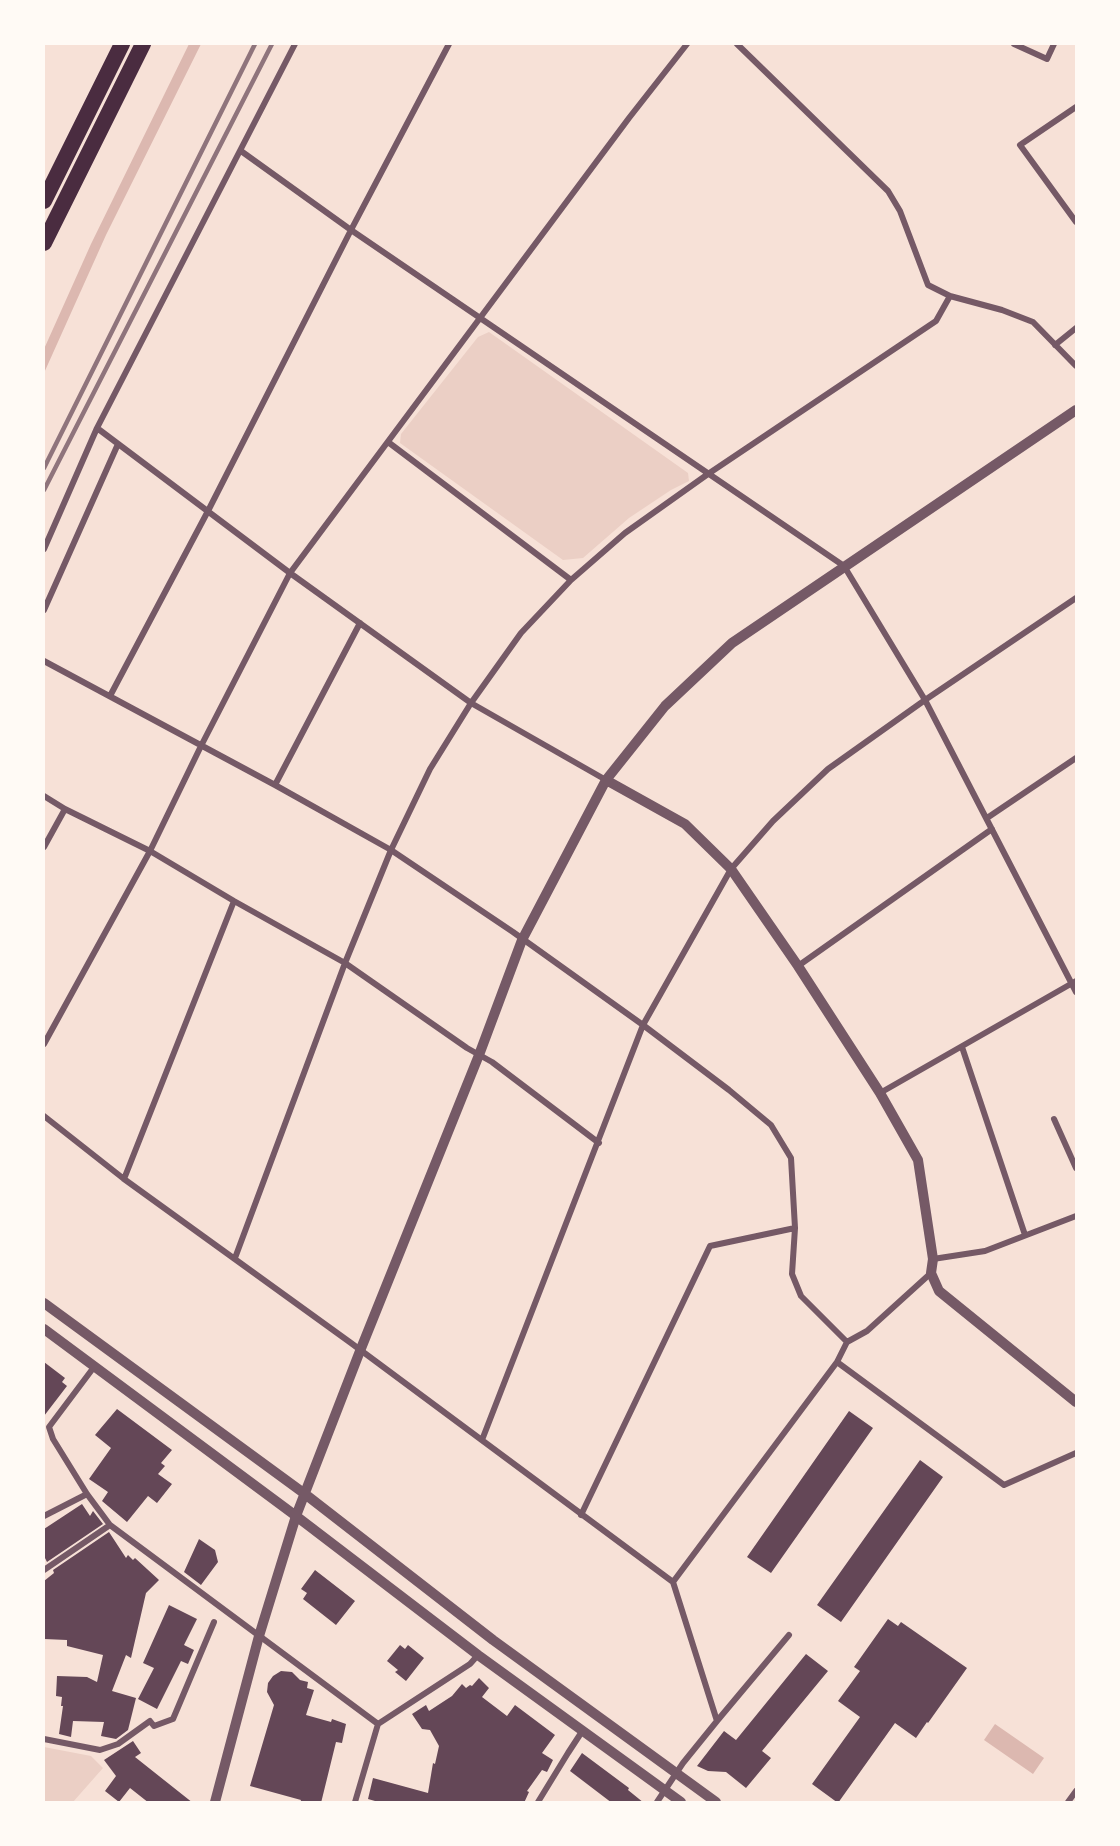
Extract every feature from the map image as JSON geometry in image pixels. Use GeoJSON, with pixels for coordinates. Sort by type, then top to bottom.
{"type":"FeatureCollection","features":[{"type":"Feature","properties":{"kind":"highway"},"geometry":{"type":"LineString","coordinates":[[44,201],[122,44]]}},
{"type":"Feature","properties":{"kind":"highway"},"geometry":{"type":"LineString","coordinates":[[44,243],[143,44]]}},
{"type":"Feature","properties":{"kind":"street"},"geometry":{"type":"LineString","coordinates":[[44,549],[97,428],[295,44]]}},
{"type":"Feature","properties":{"kind":"street"},"geometry":{"type":"LineString","coordinates":[[110,696],[449,44]]}},
{"type":"Feature","properties":{"kind":"street"},"geometry":{"type":"LineString","coordinates":[[44,1044],[150,851],[290,573],[687,44]]}},
{"type":"Feature","properties":{"kind":"street"},"geometry":{"type":"LineString","coordinates":[[737,44],[888,191],[900,211],[928,285],[950,296],[1002,310],[1033,322],[1077,366]]}},
{"type":"Feature","properties":{"kind":"street"},"geometry":{"type":"LineString","coordinates":[[1014,44],[1047,59],[1054,44]]}},
{"type":"Feature","properties":{"kind":"street"},"geometry":{"type":"LineString","coordinates":[[1075,218],[1020,145],[1077,107]]}},
{"type":"Feature","properties":{"kind":"street"},"geometry":{"type":"LineString","coordinates":[[241,151],[351,230],[844,566],[925,700],[1074,982],[1077,992]]}},
{"type":"Feature","properties":{"kind":"street"},"geometry":{"type":"LineString","coordinates":[[235,1258],[345,963],[391,849],[430,769],[471,703],[521,633],[571,580],[625,533],[708,474],[936,321],[950,296]]}},
{"type":"Feature","properties":{"kind":"street"},"geometry":{"type":"LineString","coordinates":[[1054,345],[1077,328]]}},
{"type":"Feature","properties":{"kind":"street"},"geometry":{"type":"LineString","coordinates":[[215,1803],[259,1636],[296,1516],[479,1055],[522,940],[606,780],[664,706],[732,643],[1077,410]]}},
{"type":"Feature","properties":{"kind":"street"},"geometry":{"type":"LineString","coordinates":[[97,428],[290,573],[471,703],[685,824],[731,869],[798,966],[880,1093],[918,1160],[933,1259],[931,1273],[939,1292],[1077,1402]]}},
{"type":"Feature","properties":{"kind":"street"},"geometry":{"type":"LineString","coordinates":[[388,442],[571,580]]}},
{"type":"Feature","properties":{"kind":"street"},"geometry":{"type":"LineString","coordinates":[[44,610],[118,444]]}},
{"type":"Feature","properties":{"kind":"street"},"geometry":{"type":"LineString","coordinates":[[482,1440],[643,1025],[731,869],[772,821],[828,768],[1077,598]]}},
{"type":"Feature","properties":{"kind":"street"},"geometry":{"type":"LineString","coordinates":[[275,784],[360,623]]}},
{"type":"Feature","properties":{"kind":"street"},"geometry":{"type":"LineString","coordinates":[[44,661],[275,784],[391,849],[643,1025],[771,1125],[791,1158],[795,1228],[792,1274],[801,1296],[847,1342]]}},
{"type":"Feature","properties":{"kind":"street"},"geometry":{"type":"LineString","coordinates":[[987,818],[1077,758]]}},
{"type":"Feature","properties":{"kind":"street"},"geometry":{"type":"LineString","coordinates":[[44,796],[65,809],[150,851],[234,902],[345,963],[492,1062],[598,1143]]}},
{"type":"Feature","properties":{"kind":"street"},"geometry":{"type":"LineString","coordinates":[[44,848],[65,809]]}},
{"type":"Feature","properties":{"kind":"street"},"geometry":{"type":"LineString","coordinates":[[798,966],[993,830]]}},
{"type":"Feature","properties":{"kind":"street"},"geometry":{"type":"LineString","coordinates":[[124,1179],[234,902]]}},
{"type":"Feature","properties":{"kind":"street"},"geometry":{"type":"LineString","coordinates":[[880,1093],[1074,982]]}},
{"type":"Feature","properties":{"kind":"street"},"geometry":{"type":"LineString","coordinates":[[962,1047],[1025,1234]]}},
{"type":"Feature","properties":{"kind":"street"},"geometry":{"type":"LineString","coordinates":[[44,1116],[124,1179],[235,1258],[673,1582],[717,1721]]}},
{"type":"Feature","properties":{"kind":"street"},"geometry":{"type":"LineString","coordinates":[[1054,1119],[1077,1168]]}},
{"type":"Feature","properties":{"kind":"street"},"geometry":{"type":"LineString","coordinates":[[933,1259],[985,1251],[1077,1216]]}},
{"type":"Feature","properties":{"kind":"street"},"geometry":{"type":"LineString","coordinates":[[581,1515],[710,1246],[795,1228]]}},
{"type":"Feature","properties":{"kind":"street"},"geometry":{"type":"LineString","coordinates":[[673,1582],[837,1362],[847,1342],[867,1331],[931,1273]]}},
{"type":"Feature","properties":{"kind":"street"},"geometry":{"type":"LineString","coordinates":[[44,1303],[305,1494],[493,1640],[716,1803]]}},
{"type":"Feature","properties":{"kind":"street"},"geometry":{"type":"LineString","coordinates":[[44,1329],[296,1516],[478,1655],[584,1730],[681,1803]]}},
{"type":"Feature","properties":{"kind":"street"},"geometry":{"type":"LineString","coordinates":[[837,1362],[1004,1485],[1077,1453]]}},
{"type":"Feature","properties":{"kind":"street"},"geometry":{"type":"LineString","coordinates":[[94,1367],[49,1426],[53,1439],[87,1494],[110,1525],[378,1724]]}},
{"type":"Feature","properties":{"kind":"street"},"geometry":{"type":"LineString","coordinates":[[44,1516],[87,1494]]}},
{"type":"Feature","properties":{"kind":"street"},"geometry":{"type":"LineString","coordinates":[[44,1570],[110,1525]]}},
{"type":"Feature","properties":{"kind":"street"},"geometry":{"type":"LineString","coordinates":[[44,1739],[100,1750],[118,1744],[150,1721],[154,1726],[173,1719],[214,1622]]}},
{"type":"Feature","properties":{"kind":"street"},"geometry":{"type":"LineString","coordinates":[[657,1803],[676,1773],[789,1635]]}},
{"type":"Feature","properties":{"kind":"street"},"geometry":{"type":"LineString","coordinates":[[355,1803],[378,1724],[470,1664],[478,1655]]}},
{"type":"Feature","properties":{"kind":"street"},"geometry":{"type":"LineString","coordinates":[[538,1803],[584,1730]]}},
{"type":"Feature","properties":{"kind":"street"},"geometry":{"type":"LineString","coordinates":[[1068,1803],[1077,1791]]}},
{"type":"Feature","properties":{"kind":"shaded area"},"geometry":{"type":"Polygon","coordinates":[[[189,44],[201,44],[106,235],[44,373],[44,349],[91,244],[189,44]]]}},
{"type":"Feature","properties":{"kind":"shaded area"},"geometry":{"type":"Polygon","coordinates":[[[489,332],[688,473],[689,481],[629,518],[583,558],[563,560],[400,443],[401,434],[478,337],[489,332]]]}},
{"type":"Feature","properties":{"kind":"shaded area"},"geometry":{"type":"Polygon","coordinates":[[[995,1724],[1044,1758],[1033,1774],[984,1740],[995,1724]]]}},
{"type":"Feature","properties":{"kind":"shaded area"},"geometry":{"type":"Polygon","coordinates":[[[44,1747],[91,1756],[103,1768],[73,1802],[44,1802],[44,1747]]]}},
{"type":"Feature","properties":{"kind":"building"},"geometry":{"type":"Polygon","coordinates":[[[44,1362],[65,1378],[62,1382],[67,1386],[44,1416],[44,1362]]]}},
{"type":"Feature","properties":{"kind":"building"},"geometry":{"type":"Polygon","coordinates":[[[117,1409],[172,1450],[161,1463],[165,1466],[158,1474],[172,1484],[157,1503],[148,1496],[127,1522],[102,1501],[108,1492],[89,1479],[111,1448],[95,1435],[117,1409]]]}},
{"type":"Feature","properties":{"kind":"building"},"geometry":{"type":"Polygon","coordinates":[[[849,1411],[873,1428],[771,1573],[747,1557],[849,1411]]]}},
{"type":"Feature","properties":{"kind":"building"},"geometry":{"type":"Polygon","coordinates":[[[920,1460],[943,1477],[841,1622],[817,1605],[920,1460]]]}},
{"type":"Feature","properties":{"kind":"building"},"geometry":{"type":"Polygon","coordinates":[[[82,1504],[90,1516],[93,1511],[103,1524],[47,1562],[44,1556],[44,1529],[82,1504]]]}},
{"type":"Feature","properties":{"kind":"building"},"geometry":{"type":"Polygon","coordinates":[[[109,1532],[126,1558],[128,1555],[133,1560],[135,1558],[159,1580],[146,1593],[131,1658],[126,1655],[112,1691],[136,1698],[128,1730],[116,1739],[101,1736],[104,1722],[73,1721],[71,1737],[59,1734],[63,1706],[61,1706],[62,1697],[56,1696],[57,1676],[87,1677],[97,1682],[103,1655],[67,1646],[67,1640],[44,1639],[44,1581],[54,1573],[53,1570],[109,1532]]]}},
{"type":"Feature","properties":{"kind":"building"},"geometry":{"type":"Polygon","coordinates":[[[199,1539],[215,1550],[218,1562],[201,1585],[184,1572],[199,1539]]]}},
{"type":"Feature","properties":{"kind":"building"},"geometry":{"type":"Polygon","coordinates":[[[315,1570],[355,1601],[336,1625],[303,1599],[307,1593],[301,1589],[315,1570]]]}},
{"type":"Feature","properties":{"kind":"building"},"geometry":{"type":"Polygon","coordinates":[[[169,1605],[197,1619],[184,1645],[194,1650],[188,1664],[181,1661],[157,1709],[138,1699],[154,1668],[143,1663],[169,1605]]]}},
{"type":"Feature","properties":{"kind":"building"},"geometry":{"type":"Polygon","coordinates":[[[888,1619],[898,1626],[901,1622],[967,1668],[916,1738],[895,1723],[838,1803],[812,1784],[860,1717],[838,1701],[860,1671],[854,1667],[888,1619]]]}},
{"type":"Feature","properties":{"kind":"building"},"geometry":{"type":"Polygon","coordinates":[[[400,1645],[405,1649],[408,1645],[424,1658],[406,1681],[387,1661],[400,1645]]]}},
{"type":"Feature","properties":{"kind":"building"},"geometry":{"type":"Polygon","coordinates":[[[806,1654],[828,1671],[762,1751],[771,1758],[746,1788],[726,1772],[708,1771],[697,1766],[724,1731],[736,1740],[806,1654]]]}},
{"type":"Feature","properties":{"kind":"building"},"geometry":{"type":"Polygon","coordinates":[[[281,1671],[292,1672],[300,1680],[308,1682],[307,1688],[314,1690],[306,1715],[331,1722],[332,1719],[346,1724],[342,1743],[336,1742],[321,1803],[300,1803],[301,1800],[250,1786],[274,1705],[267,1692],[268,1683],[281,1671]]]}},
{"type":"Feature","properties":{"kind":"building"},"geometry":{"type":"Polygon","coordinates":[[[479,1678],[489,1688],[482,1697],[507,1716],[515,1705],[555,1735],[542,1753],[553,1760],[547,1772],[542,1770],[527,1791],[529,1792],[524,1803],[382,1803],[368,1799],[373,1778],[428,1793],[433,1763],[435,1764],[439,1746],[430,1730],[422,1729],[412,1714],[426,1705],[429,1711],[452,1696],[462,1684],[466,1688],[472,1686],[479,1678]]]}},
{"type":"Feature","properties":{"kind":"building"},"geometry":{"type":"Polygon","coordinates":[[[133,1741],[141,1753],[135,1757],[193,1803],[149,1803],[130,1788],[119,1802],[105,1791],[116,1776],[104,1760],[133,1741]]]}},
{"type":"Feature","properties":{"kind":"building"},"geometry":{"type":"Polygon","coordinates":[[[582,1753],[629,1788],[628,1790],[644,1803],[612,1803],[570,1771],[582,1753]]]}},
{"type":"Feature","properties":{"kind":"railway"},"geometry":{"type":"LineString","coordinates":[[44,468],[255,44]]}},
{"type":"Feature","properties":{"kind":"railway"},"geometry":{"type":"LineString","coordinates":[[44,490],[272,44]]}}]}
